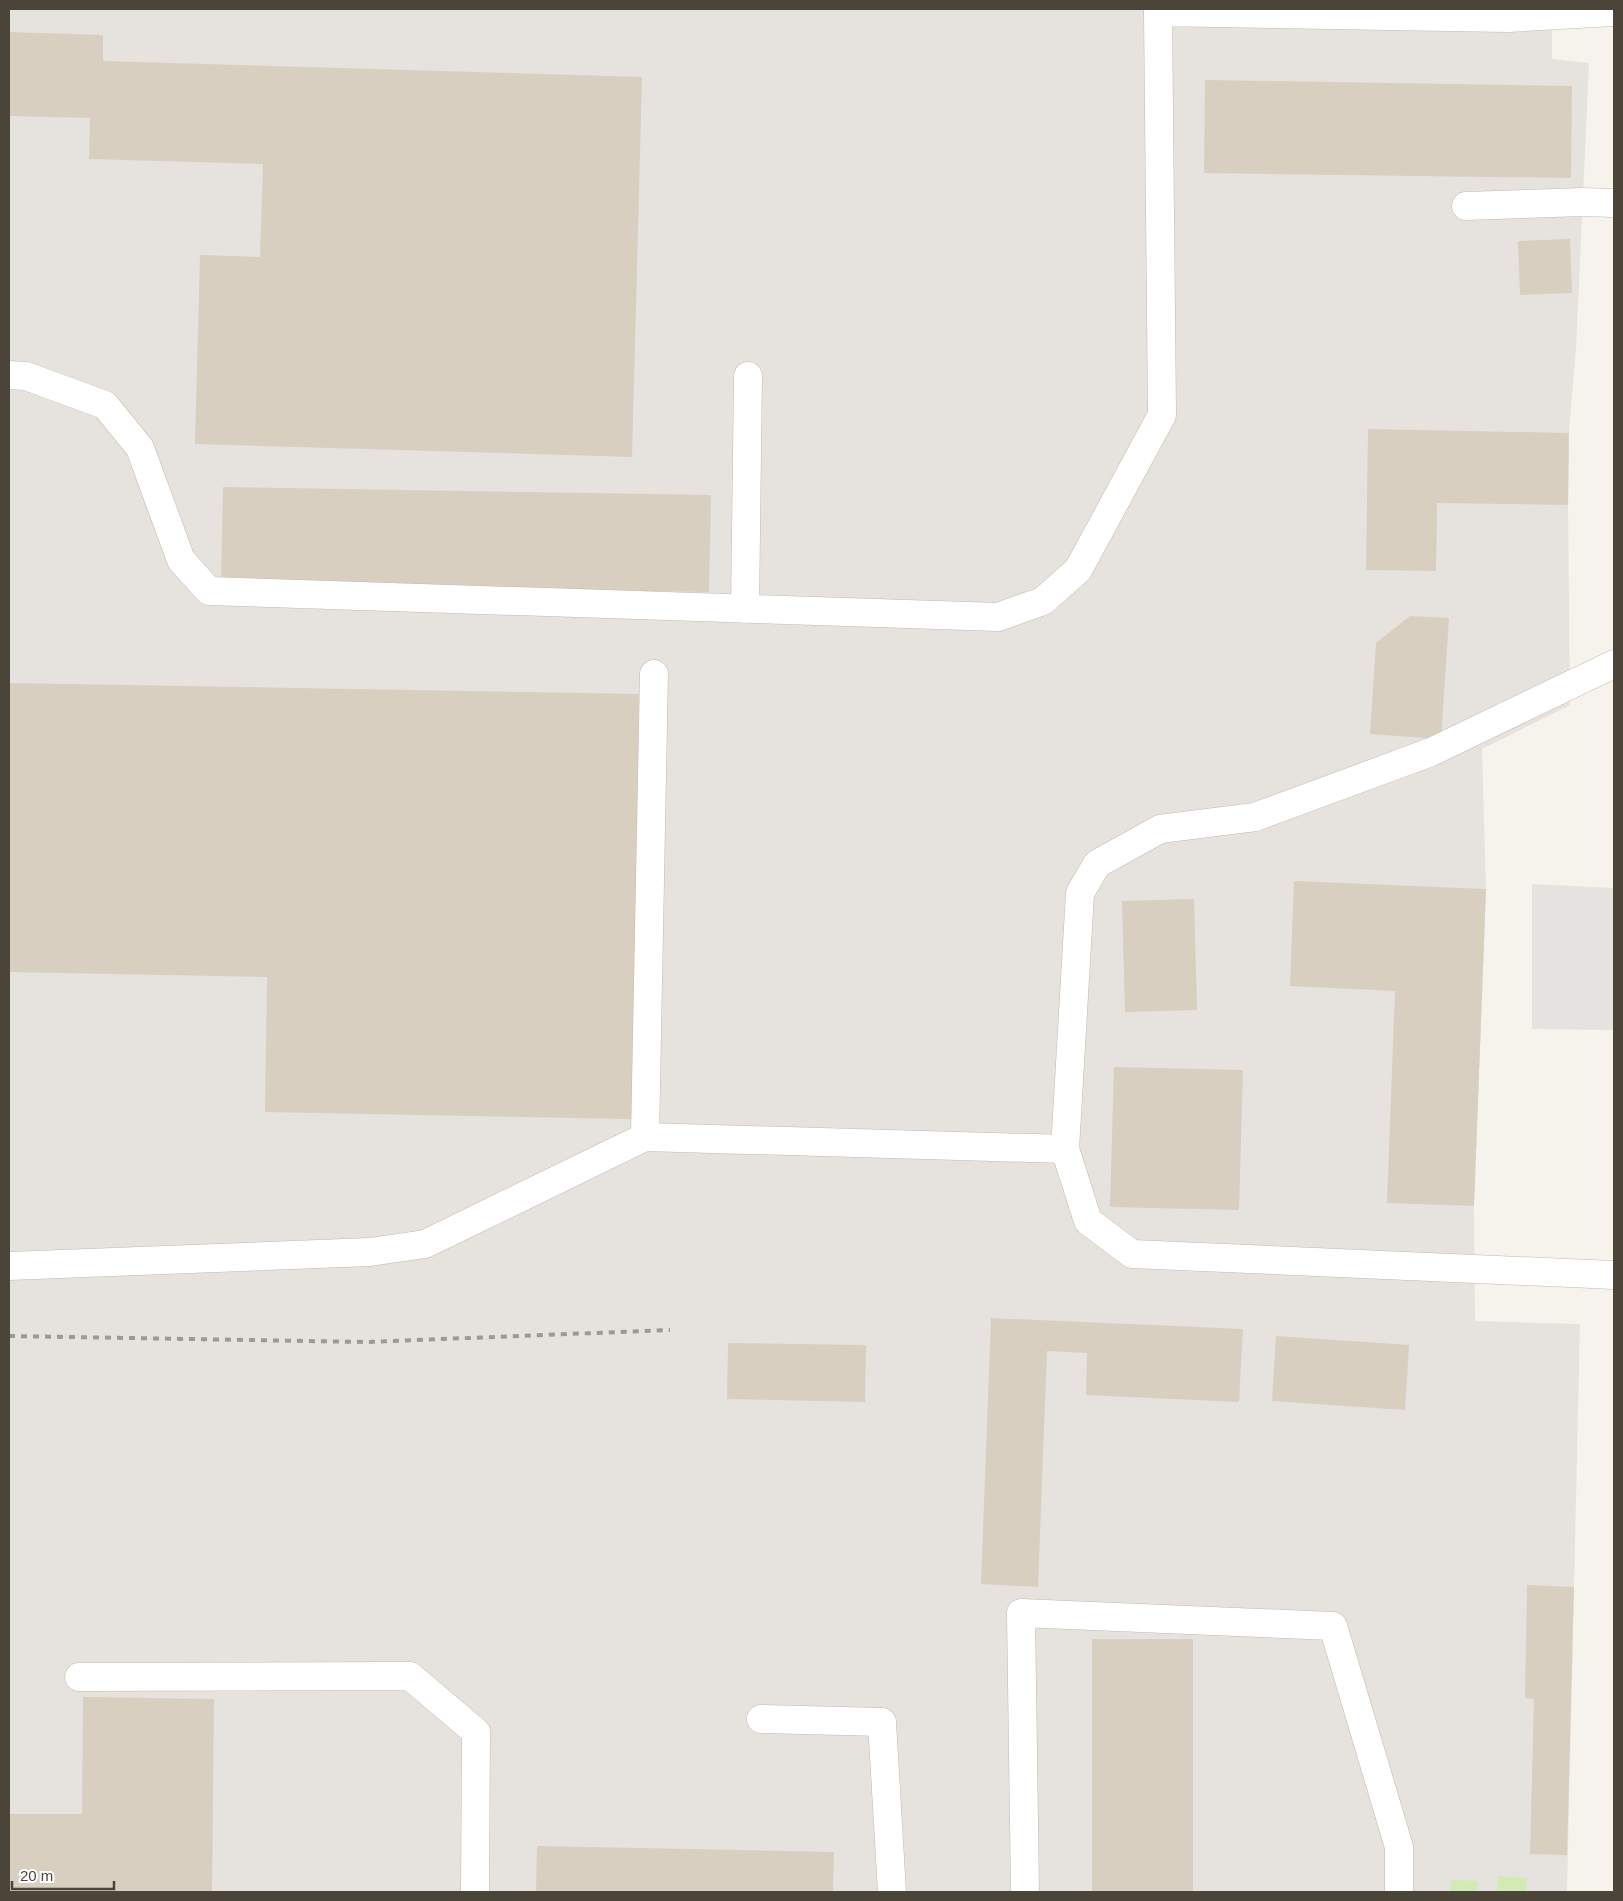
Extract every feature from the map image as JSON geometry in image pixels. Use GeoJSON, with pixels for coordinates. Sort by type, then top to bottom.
{"type":"FeatureCollection","features":[{"type":"Feature","properties":{"kind":"lane"},"geometry":{"type":"LineString","coordinates":[[9,375],[26,376],[105,405],[140,448],[181,560],[209,591],[998,616],[1043,601],[1078,570],[1162,415],[1158,12],[1508,18],[1614,12]]}},
{"type":"Feature","properties":{"kind":"lane"},"geometry":{"type":"LineString","coordinates":[[1466,206],[1583,202],[1614,203]]}},
{"type":"Feature","properties":{"kind":"lane"},"geometry":{"type":"LineString","coordinates":[[745,609],[748,376]]}},
{"type":"Feature","properties":{"kind":"lane"},"geometry":{"type":"LineString","coordinates":[[1614,664],[1431,752],[1256,817],[1160,829],[1097,864],[1080,893],[1065,1149],[1088,1221],[1132,1254],[1614,1275]]}},
{"type":"Feature","properties":{"kind":"lane"},"geometry":{"type":"LineString","coordinates":[[645,1137],[654,674]]}},
{"type":"Feature","properties":{"kind":"lane"},"geometry":{"type":"LineString","coordinates":[[9,1266],[370,1252],[425,1244],[645,1137],[1065,1149]]}},
{"type":"Feature","properties":{"kind":"lane"},"geometry":{"type":"LineString","coordinates":[[1025,1892],[1021,1613],[1333,1626],[1400,1847],[1399,1892]]}},
{"type":"Feature","properties":{"kind":"lane"},"geometry":{"type":"LineString","coordinates":[[79,1677],[410,1676],[476,1732],[475,1892]]}},
{"type":"Feature","properties":{"kind":"lane"},"geometry":{"type":"LineString","coordinates":[[761,1719],[882,1722],[892,1892]]}},
{"type":"Feature","properties":{"kind":"shaded area"},"geometry":{"type":"Polygon","coordinates":[[[9,9],[1552,9],[1552,59],[1589,63],[1576,349],[1569,433],[1570,705],[1482,749],[1486,889],[1474,1206],[1475,1321],[1580,1324],[1567,1892],[9,1892],[9,9]]]}},
{"type":"Feature","properties":{"kind":"shaded area"},"geometry":{"type":"Polygon","coordinates":[[[1532,884],[1614,888],[1614,1030],[1532,1029],[1532,884]]]}},
{"type":"Feature","properties":{"kind":"green space"},"geometry":{"type":"Polygon","coordinates":[[[1498,1876],[1527,1878],[1526,1892],[1497,1892],[1498,1876]]]}},
{"type":"Feature","properties":{"kind":"green space"},"geometry":{"type":"Polygon","coordinates":[[[1451,1880],[1478,1881],[1477,1892],[1450,1892],[1451,1880]]]}},
{"type":"Feature","properties":{"kind":"building"},"geometry":{"type":"Polygon","coordinates":[[[9,32],[103,35],[103,61],[642,77],[632,457],[195,444],[200,255],[260,257],[263,164],[89,159],[90,118],[9,116],[9,32]]]}},
{"type":"Feature","properties":{"kind":"building"},"geometry":{"type":"Polygon","coordinates":[[[1205,80],[1572,86],[1571,178],[1204,173],[1205,80]]]}},
{"type":"Feature","properties":{"kind":"building"},"geometry":{"type":"Polygon","coordinates":[[[1570,239],[1572,293],[1520,295],[1518,241],[1570,239]]]}},
{"type":"Feature","properties":{"kind":"building"},"geometry":{"type":"Polygon","coordinates":[[[1368,429],[1569,433],[1568,505],[1437,503],[1436,571],[1366,570],[1368,429]]]}},
{"type":"Feature","properties":{"kind":"building"},"geometry":{"type":"Polygon","coordinates":[[[223,487],[711,495],[709,592],[221,584],[223,487]]]}},
{"type":"Feature","properties":{"kind":"building"},"geometry":{"type":"Polygon","coordinates":[[[1410,616],[1449,618],[1441,739],[1370,734],[1376,643],[1410,616]]]}},
{"type":"Feature","properties":{"kind":"building"},"geometry":{"type":"Polygon","coordinates":[[[9,683],[639,694],[632,1119],[265,1112],[267,977],[9,972],[9,683]]]}},
{"type":"Feature","properties":{"kind":"building"},"geometry":{"type":"Polygon","coordinates":[[[1294,881],[1486,889],[1474,1206],[1387,1203],[1395,991],[1290,986],[1294,881]]]}},
{"type":"Feature","properties":{"kind":"building"},"geometry":{"type":"Polygon","coordinates":[[[1194,899],[1197,1010],[1125,1012],[1122,901],[1194,899]]]}},
{"type":"Feature","properties":{"kind":"building"},"geometry":{"type":"Polygon","coordinates":[[[1114,1067],[1243,1070],[1239,1210],[1110,1207],[1114,1067]]]}},
{"type":"Feature","properties":{"kind":"building"},"geometry":{"type":"Polygon","coordinates":[[[991,1318],[1243,1329],[1239,1402],[1086,1395],[1087,1353],[1047,1351],[1038,1587],[981,1584],[991,1318]]]}},
{"type":"Feature","properties":{"kind":"building"},"geometry":{"type":"Polygon","coordinates":[[[1276,1336],[1409,1345],[1405,1410],[1272,1401],[1276,1336]]]}},
{"type":"Feature","properties":{"kind":"building"},"geometry":{"type":"Polygon","coordinates":[[[728,1343],[866,1345],[865,1402],[727,1399],[728,1343]]]}},
{"type":"Feature","properties":{"kind":"building"},"geometry":{"type":"Polygon","coordinates":[[[1527,1585],[1574,1587],[1567,1855],[1530,1854],[1534,1699],[1525,1698],[1527,1585]]]}},
{"type":"Feature","properties":{"kind":"building"},"geometry":{"type":"Polygon","coordinates":[[[1092,1639],[1193,1639],[1193,1892],[1092,1892],[1092,1639]]]}},
{"type":"Feature","properties":{"kind":"building"},"geometry":{"type":"Polygon","coordinates":[[[83,1697],[214,1699],[212,1892],[9,1892],[9,1814],[82,1814],[83,1697]]]}},
{"type":"Feature","properties":{"kind":"building"},"geometry":{"type":"Polygon","coordinates":[[[537,1846],[834,1852],[833,1892],[536,1892],[537,1846]]]}},
{"type":"Feature","properties":{"kind":"railway"},"geometry":{"type":"LineString","coordinates":[[9,1336],[367,1342],[670,1330]]}}]}
